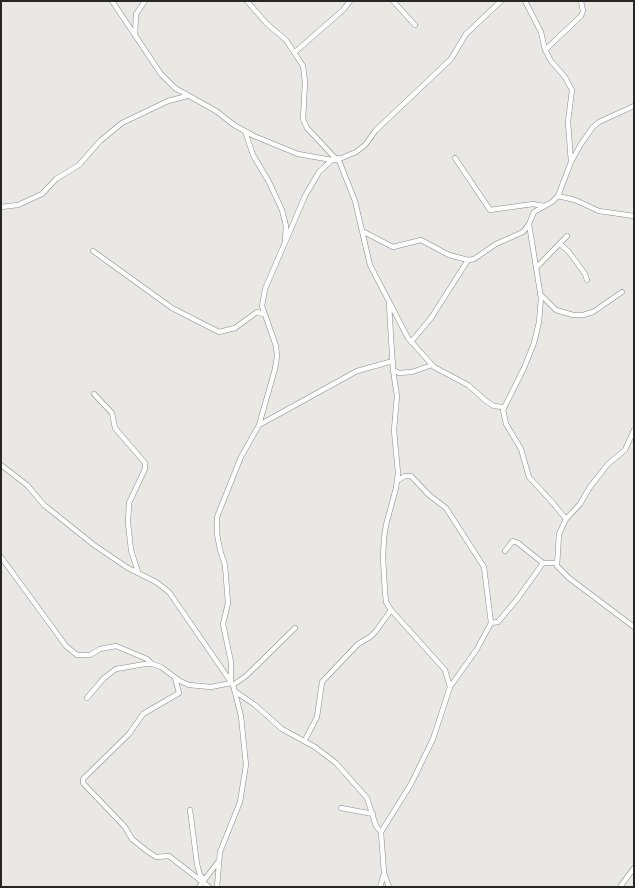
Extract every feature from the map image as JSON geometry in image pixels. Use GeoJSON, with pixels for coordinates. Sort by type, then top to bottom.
{"type":"FeatureCollection","features":[{"type":"Feature","properties":{"kind":"street"},"geometry":{"type":"LineString","coordinates":[[112,1],[161,74],[175,88],[216,111],[245,131],[283,149],[335,160]]}},
{"type":"Feature","properties":{"kind":"street"},"geometry":{"type":"LineString","coordinates":[[135,36],[136,14],[145,1]]}},
{"type":"Feature","properties":{"kind":"street"},"geometry":{"type":"LineString","coordinates":[[247,1],[267,24],[286,40],[303,66],[303,119],[307,128],[335,160],[349,184],[370,265],[389,304],[411,342],[432,365],[468,386],[494,406],[503,407]]}},
{"type":"Feature","properties":{"kind":"street"},"geometry":{"type":"LineString","coordinates":[[295,52],[343,10],[350,1]]}},
{"type":"Feature","properties":{"kind":"street"},"geometry":{"type":"LineString","coordinates":[[393,1],[415,24]]}},
{"type":"Feature","properties":{"kind":"street"},"geometry":{"type":"LineString","coordinates":[[232,684],[230,662],[223,624],[228,603],[226,566],[219,544],[217,517],[241,457],[259,425],[277,356],[276,346],[262,306],[265,289],[305,196],[319,172],[335,160],[356,152],[365,145],[376,130],[451,59],[466,34],[501,1]]}},
{"type":"Feature","properties":{"kind":"street"},"geometry":{"type":"LineString","coordinates":[[525,1],[542,32],[545,50],[569,83],[572,90],[568,122],[571,162]]}},
{"type":"Feature","properties":{"kind":"street"},"geometry":{"type":"LineString","coordinates":[[545,50],[581,16],[583,11],[581,1]]}},
{"type":"Feature","properties":{"kind":"street"},"geometry":{"type":"LineString","coordinates":[[1,207],[18,205],[42,194],[56,179],[79,165],[105,136],[122,123],[168,101],[187,96]]}},
{"type":"Feature","properties":{"kind":"street"},"geometry":{"type":"LineString","coordinates":[[362,232],[393,247],[421,240],[449,255],[468,260],[474,259],[496,244],[523,232],[529,224],[534,212],[552,202],[558,196],[571,162],[581,144],[596,125],[634,106]]}},
{"type":"Feature","properties":{"kind":"street"},"geometry":{"type":"LineString","coordinates":[[245,131],[253,155],[269,182],[282,210],[286,226],[285,243]]}},
{"type":"Feature","properties":{"kind":"street"},"geometry":{"type":"LineString","coordinates":[[455,158],[490,210],[495,211],[533,204],[544,206]]}},
{"type":"Feature","properties":{"kind":"street"},"geometry":{"type":"LineString","coordinates":[[558,196],[575,200],[599,210],[634,216]]}},
{"type":"Feature","properties":{"kind":"street"},"geometry":{"type":"LineString","coordinates":[[529,224],[540,294],[539,322],[534,343],[524,368],[503,407],[506,424],[521,450],[529,477],[566,519]]}},
{"type":"Feature","properties":{"kind":"street"},"geometry":{"type":"LineString","coordinates":[[536,268],[567,236]]}},
{"type":"Feature","properties":{"kind":"street"},"geometry":{"type":"LineString","coordinates":[[560,244],[573,257],[588,280]]}},
{"type":"Feature","properties":{"kind":"street"},"geometry":{"type":"LineString","coordinates":[[94,251],[172,308],[219,332],[235,328],[257,312],[264,314]]}},
{"type":"Feature","properties":{"kind":"street"},"geometry":{"type":"LineString","coordinates":[[411,342],[431,318],[468,260]]}},
{"type":"Feature","properties":{"kind":"street"},"geometry":{"type":"LineString","coordinates":[[540,294],[556,310],[573,315],[583,315],[593,312],[622,292]]}},
{"type":"Feature","properties":{"kind":"street"},"geometry":{"type":"LineString","coordinates":[[389,304],[393,370],[397,396],[394,430],[398,463],[397,481],[386,525],[383,558],[386,597],[391,610],[442,667],[450,687]]}},
{"type":"Feature","properties":{"kind":"street"},"geometry":{"type":"LineString","coordinates":[[259,425],[357,371],[393,361]]}},
{"type":"Feature","properties":{"kind":"street"},"geometry":{"type":"LineString","coordinates":[[393,370],[399,373],[412,372],[432,365]]}},
{"type":"Feature","properties":{"kind":"street"},"geometry":{"type":"LineString","coordinates":[[94,394],[112,414],[114,428],[145,462],[145,469],[129,503],[128,523],[131,550],[138,572]]}},
{"type":"Feature","properties":{"kind":"street"},"geometry":{"type":"LineString","coordinates":[[634,430],[625,450],[608,464],[590,487],[580,504],[566,519],[559,534],[557,564],[569,578],[634,627]]}},
{"type":"Feature","properties":{"kind":"street"},"geometry":{"type":"LineString","coordinates":[[1,465],[27,485],[44,505],[68,525],[111,557],[164,587],[175,599],[232,684],[236,692],[245,740],[246,765],[244,782],[235,818],[224,838],[218,862],[217,887]]}},
{"type":"Feature","properties":{"kind":"street"},"geometry":{"type":"LineString","coordinates":[[381,832],[411,784],[434,739],[450,687],[477,649],[491,623],[483,564],[449,511],[429,495],[411,476],[405,476],[397,481]]}},
{"type":"Feature","properties":{"kind":"street"},"geometry":{"type":"LineString","coordinates":[[505,551],[513,541],[518,543],[544,563],[557,564]]}},
{"type":"Feature","properties":{"kind":"street"},"geometry":{"type":"LineString","coordinates":[[1,557],[66,646],[77,655],[90,655],[100,649],[116,646],[147,658],[152,664]]}},
{"type":"Feature","properties":{"kind":"street"},"geometry":{"type":"LineString","coordinates":[[491,623],[498,622],[544,563]]}},
{"type":"Feature","properties":{"kind":"street"},"geometry":{"type":"LineString","coordinates":[[304,740],[317,717],[322,682],[358,644],[376,631],[391,610]]}},
{"type":"Feature","properties":{"kind":"street"},"geometry":{"type":"LineString","coordinates":[[87,698],[104,678],[116,669],[152,664],[161,667],[175,678],[188,685],[201,688],[232,684],[246,676],[295,628]]}},
{"type":"Feature","properties":{"kind":"street"},"geometry":{"type":"LineString","coordinates":[[175,678],[179,693],[143,714],[129,734],[83,779],[83,783],[126,827],[135,842],[156,858],[163,856],[172,858],[209,887]]}},
{"type":"Feature","properties":{"kind":"street"},"geometry":{"type":"LineString","coordinates":[[236,692],[255,705],[282,729],[304,740],[336,763],[367,798],[376,826],[381,832],[384,873],[389,887]]}},
{"type":"Feature","properties":{"kind":"street"},"geometry":{"type":"LineString","coordinates":[[341,808],[373,814]]}},
{"type":"Feature","properties":{"kind":"street"},"geometry":{"type":"LineString","coordinates":[[190,810],[197,864],[202,883]]}},
{"type":"Feature","properties":{"kind":"street"},"geometry":{"type":"LineString","coordinates":[[202,883],[218,862]]}},
{"type":"Feature","properties":{"kind":"street"},"geometry":{"type":"LineString","coordinates":[[620,887],[634,868]]}},
{"type":"Feature","properties":{"kind":"street"},"geometry":{"type":"LineString","coordinates":[[380,887],[384,873]]}}]}
